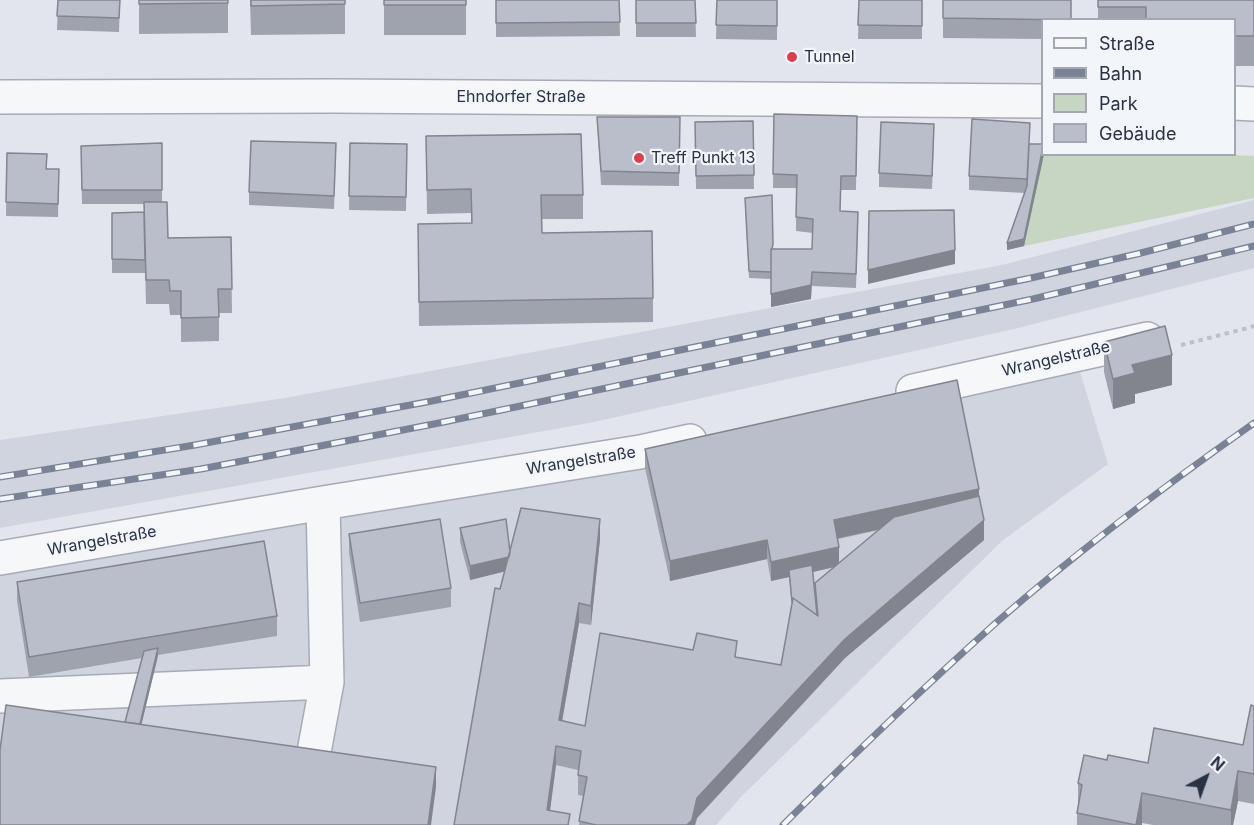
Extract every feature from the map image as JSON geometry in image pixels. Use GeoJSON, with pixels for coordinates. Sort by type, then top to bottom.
{"type":"FeatureCollection","features":[{"type":"Feature","properties":{"kind":"street","name":"Ehndorfer Straße"},"geometry":{"type":"LineString","coordinates":[[0,97],[334,96],[1041,101]]}},
{"type":"Feature","properties":{"kind":"street"},"geometry":{"type":"LineString","coordinates":[[1236,103],[1254,104]]}},
{"type":"Feature","properties":{"kind":"street","name":"Wrangelstraße"},"geometry":{"type":"LineString","coordinates":[[880,398],[1157,337]]}},
{"type":"Feature","properties":{"kind":"street","name":"Wrangelstraße"},"geometry":{"type":"LineString","coordinates":[[0,558],[640,452],[720,434]]}},
{"type":"Feature","properties":{"kind":"street"},"geometry":{"type":"LineString","coordinates":[[311,768],[327,682],[323,503]]}},
{"type":"Feature","properties":{"kind":"street"},"geometry":{"type":"LineString","coordinates":[[0,696],[327,682]]}},
{"type":"Feature","properties":{"kind":"path"},"geometry":{"type":"LineString","coordinates":[[1157,337],[1166,349],[1254,326]]}},
{"type":"Feature","properties":{"kind":"shaded area"},"geometry":{"type":"Polygon","coordinates":[[[1254,200],[1254,268],[1014,329],[589,423],[0,528],[0,440],[285,398],[1002,265],[1254,200]]]}},
{"type":"Feature","properties":{"kind":"shaded area"},"geometry":{"type":"Polygon","coordinates":[[[1075,355],[1108,464],[1003,540],[742,796],[716,825],[0,825],[0,558],[640,452],[1075,355]]]}},
{"type":"Feature","properties":{"kind":"green space"},"geometry":{"type":"Polygon","coordinates":[[[1043,156],[1254,156],[1254,198],[1024,246],[1043,156]]]}},
{"type":"Feature","properties":{"kind":"building"},"geometry":{"type":"Polygon","coordinates":[[[58,0],[120,0],[119,18],[57,16],[58,0]]]}},
{"type":"Feature","properties":{"kind":"building"},"geometry":{"type":"Polygon","coordinates":[[[139,0],[228,0],[228,3],[139,4],[139,0]]]}},
{"type":"Feature","properties":{"kind":"building"},"geometry":{"type":"Polygon","coordinates":[[[251,0],[345,0],[345,4],[251,6],[251,0]]]}},
{"type":"Feature","properties":{"kind":"building"},"geometry":{"type":"Polygon","coordinates":[[[384,0],[466,0],[466,5],[384,5],[384,0]]]}},
{"type":"Feature","properties":{"kind":"building"},"geometry":{"type":"Polygon","coordinates":[[[496,0],[619,0],[620,22],[496,23],[496,0]]]}},
{"type":"Feature","properties":{"kind":"building"},"geometry":{"type":"Polygon","coordinates":[[[636,0],[695,0],[696,23],[636,23],[636,0]]]}},
{"type":"Feature","properties":{"kind":"building"},"geometry":{"type":"Polygon","coordinates":[[[717,0],[777,0],[777,26],[716,25],[717,0]]]}},
{"type":"Feature","properties":{"kind":"building"},"geometry":{"type":"Polygon","coordinates":[[[859,0],[922,0],[922,26],[858,25],[859,0]]]}},
{"type":"Feature","properties":{"kind":"building"},"geometry":{"type":"Polygon","coordinates":[[[943,0],[1071,0],[1071,18],[943,18],[943,0]]]}},
{"type":"Feature","properties":{"kind":"building"},"geometry":{"type":"Polygon","coordinates":[[[1098,0],[1254,0],[1254,36],[1236,36],[1236,18],[1146,18],[1146,7],[1098,7],[1098,0]]]}},
{"type":"Feature","properties":{"kind":"building"},"geometry":{"type":"Polygon","coordinates":[[[774,114],[857,116],[856,176],[841,176],[840,211],[858,212],[856,274],[812,272],[811,285],[771,294],[771,249],[812,249],[813,219],[796,217],[797,175],[773,174],[774,114]]]}},
{"type":"Feature","properties":{"kind":"building","name":"Treff Punkt 13"},"geometry":{"type":"Polygon","coordinates":[[[597,117],[680,117],[679,173],[601,171],[597,117]]]}},
{"type":"Feature","properties":{"kind":"building"},"geometry":{"type":"Polygon","coordinates":[[[972,119],[1030,123],[1027,179],[969,176],[972,119]]]}},
{"type":"Feature","properties":{"kind":"building"},"geometry":{"type":"Polygon","coordinates":[[[753,121],[754,175],[696,176],[695,122],[753,121]]]}},
{"type":"Feature","properties":{"kind":"building"},"geometry":{"type":"Polygon","coordinates":[[[881,122],[934,124],[932,176],[879,173],[881,122]]]}},
{"type":"Feature","properties":{"kind":"building"},"geometry":{"type":"Polygon","coordinates":[[[581,134],[583,195],[541,195],[542,233],[652,231],[653,298],[419,302],[418,224],[472,223],[471,189],[427,190],[426,136],[581,134]]]}},
{"type":"Feature","properties":{"kind":"building"},"geometry":{"type":"Polygon","coordinates":[[[251,141],[336,143],[334,196],[249,192],[251,141]]]}},
{"type":"Feature","properties":{"kind":"building"},"geometry":{"type":"Polygon","coordinates":[[[162,143],[162,190],[82,190],[81,146],[162,143]]]}},
{"type":"Feature","properties":{"kind":"building"},"geometry":{"type":"Polygon","coordinates":[[[350,143],[407,144],[406,197],[349,196],[350,143]]]}},
{"type":"Feature","properties":{"kind":"building"},"geometry":{"type":"Polygon","coordinates":[[[1029,144],[1041,144],[1041,156],[1024,239],[1007,243],[1027,186],[1029,144]]]}},
{"type":"Feature","properties":{"kind":"building"},"geometry":{"type":"Polygon","coordinates":[[[7,153],[47,154],[46,169],[59,169],[58,204],[6,202],[7,153]]]}},
{"type":"Feature","properties":{"kind":"building"},"geometry":{"type":"Polygon","coordinates":[[[772,195],[771,272],[749,271],[745,198],[772,195]]]}},
{"type":"Feature","properties":{"kind":"building"},"geometry":{"type":"Polygon","coordinates":[[[144,202],[167,202],[168,238],[231,237],[232,289],[218,289],[219,317],[181,318],[181,291],[170,291],[169,280],[146,280],[144,202]]]}},
{"type":"Feature","properties":{"kind":"building"},"geometry":{"type":"Polygon","coordinates":[[[954,210],[955,250],[868,270],[869,211],[954,210]]]}},
{"type":"Feature","properties":{"kind":"building"},"geometry":{"type":"Polygon","coordinates":[[[144,212],[145,260],[112,259],[112,213],[144,212]]]}},
{"type":"Feature","properties":{"kind":"building"},"geometry":{"type":"Polygon","coordinates":[[[1165,326],[1172,355],[1132,365],[1135,373],[1113,379],[1104,342],[1165,326]]]}},
{"type":"Feature","properties":{"kind":"building"},"geometry":{"type":"Polygon","coordinates":[[[957,380],[979,489],[834,520],[839,547],[771,562],[767,540],[670,561],[645,449],[957,380]]]}},
{"type":"Feature","properties":{"kind":"building"},"geometry":{"type":"Polygon","coordinates":[[[979,496],[984,520],[845,639],[697,798],[692,820],[687,825],[596,825],[579,821],[587,777],[578,775],[581,751],[556,746],[547,810],[570,814],[568,825],[454,825],[495,588],[500,589],[521,508],[600,519],[591,606],[579,603],[559,720],[585,726],[600,633],[693,650],[697,633],[737,641],[735,657],[781,665],[793,598],[818,616],[815,583],[894,517],[979,496]]]}},
{"type":"Feature","properties":{"kind":"building"},"geometry":{"type":"Polygon","coordinates":[[[440,519],[451,588],[360,603],[349,534],[440,519]]]}},
{"type":"Feature","properties":{"kind":"building"},"geometry":{"type":"Polygon","coordinates":[[[506,519],[509,557],[470,566],[460,528],[506,519]]]}},
{"type":"Feature","properties":{"kind":"building"},"geometry":{"type":"Polygon","coordinates":[[[264,541],[277,616],[29,657],[17,582],[264,541]]]}},
{"type":"Feature","properties":{"kind":"building"},"geometry":{"type":"Polygon","coordinates":[[[812,565],[817,615],[793,598],[792,602],[789,570],[812,565]]]}},
{"type":"Feature","properties":{"kind":"building"},"geometry":{"type":"Polygon","coordinates":[[[158,648],[140,724],[125,722],[144,651],[158,648]]]}},
{"type":"Feature","properties":{"kind":"building"},"geometry":{"type":"Polygon","coordinates":[[[6,705],[436,767],[428,825],[0,825],[0,750],[6,705]]]}},
{"type":"Feature","properties":{"kind":"building"},"geometry":{"type":"Polygon","coordinates":[[[1251,705],[1254,706],[1254,774],[1238,771],[1231,810],[1142,793],[1136,825],[1077,813],[1082,785],[1078,783],[1084,755],[1107,760],[1108,755],[1148,763],[1154,728],[1243,745],[1251,705]]]}},
{"type":"Feature","properties":{"kind":"railway"},"geometry":{"type":"LineString","coordinates":[[0,477],[195,445],[432,401],[1031,278],[1254,224]]}},
{"type":"Feature","properties":{"kind":"railway"},"geometry":{"type":"LineString","coordinates":[[0,499],[201,469],[439,423],[1033,299],[1254,246]]}},
{"type":"Feature","properties":{"kind":"railway"},"geometry":{"type":"LineString","coordinates":[[783,825],[916,696],[1029,595],[1123,519],[1254,423]]}},
{"type":"Feature","properties":{"kind":"place","name":"Tunnel"},"geometry":{"type":"Point","coordinates":[792,57]}},
{"type":"Feature","properties":{"kind":"place","name":"Treff Punkt 13"},"geometry":{"type":"Point","coordinates":[639,158]}}]}
